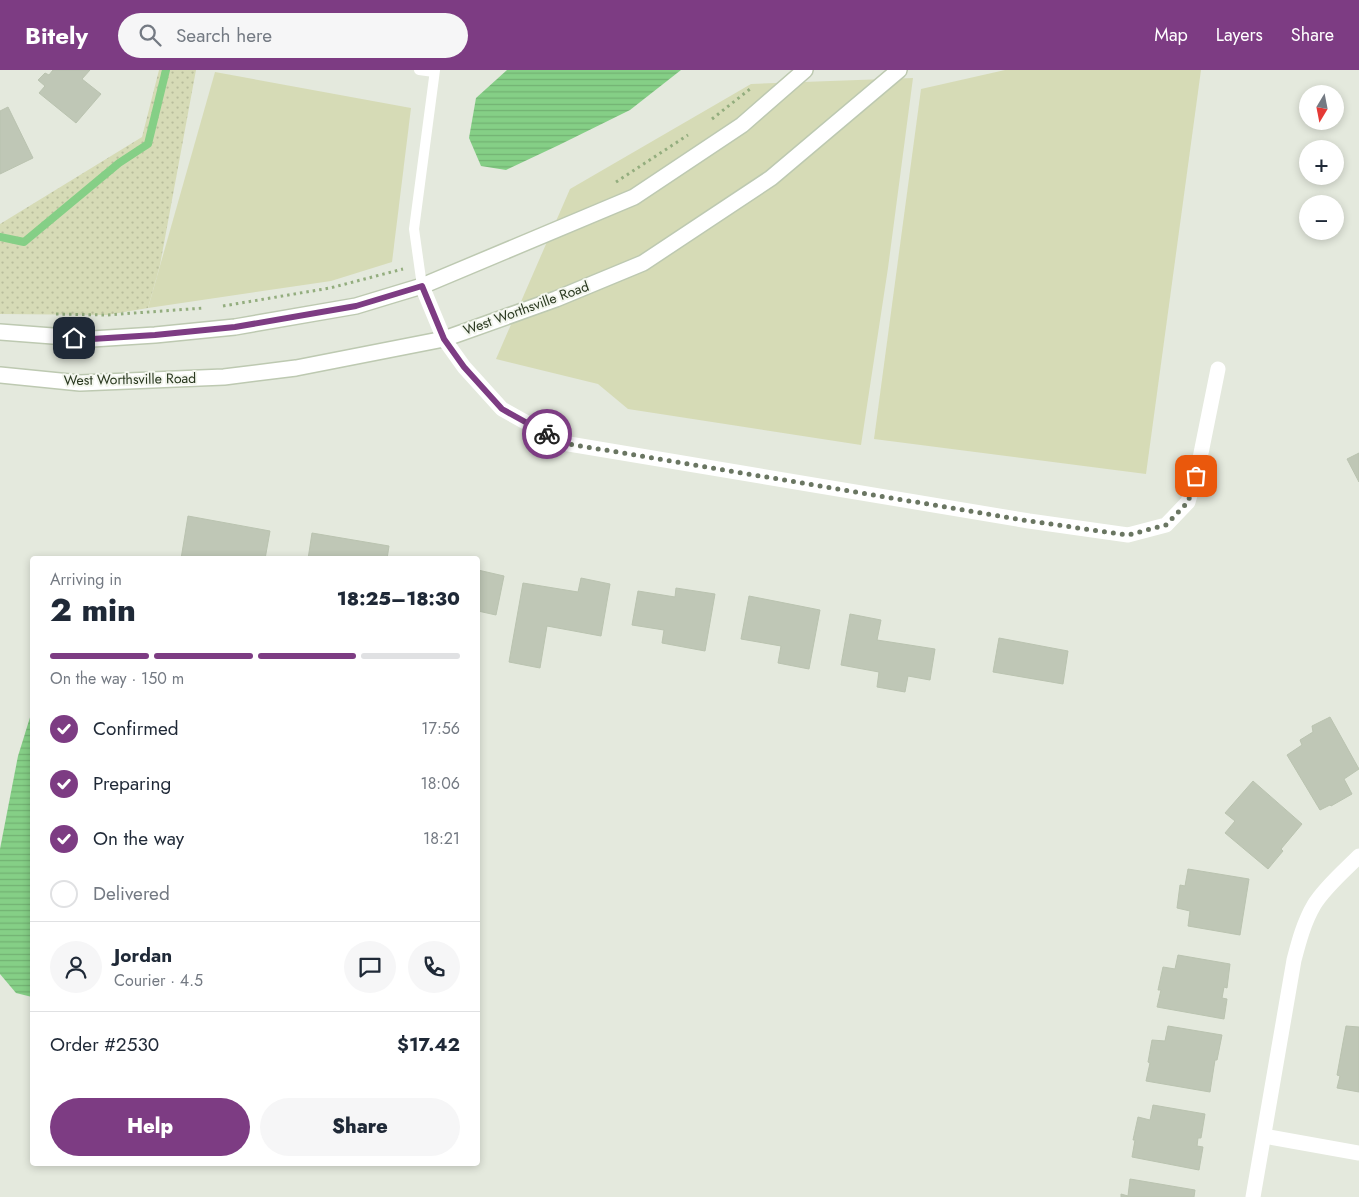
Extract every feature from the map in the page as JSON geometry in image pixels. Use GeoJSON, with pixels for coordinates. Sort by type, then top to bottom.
{"type":"FeatureCollection","features":[{"type":"Feature","properties":{"kind":"main road"},"geometry":{"type":"LineString","coordinates":[[0,332],[92,339],[235,327],[356,306],[422,286],[634,198],[742,125],[805,70]]}},
{"type":"Feature","properties":{"kind":"main road","name":"West Worthsville Road"},"geometry":{"type":"LineString","coordinates":[[0,375],[80,383],[224,377],[296,368],[444,339],[556,299],[643,263],[771,178],[899,70]]}},
{"type":"Feature","properties":{"kind":"main road"},"geometry":{"type":"LineString","coordinates":[[422,286],[444,339],[464,367],[502,409],[563,443],[1029,521],[1128,535],[1166,525],[1188,502],[1199,463],[1218,369]]}},
{"type":"Feature","properties":{"kind":"main road"},"geometry":{"type":"LineString","coordinates":[[1253,1197],[1294,960],[1303,930],[1314,904],[1337,877],[1359,856]]}},
{"type":"Feature","properties":{"kind":"main road"},"geometry":{"type":"LineString","coordinates":[[1264,1136],[1359,1153]]}},
{"type":"Feature","properties":{"kind":"lane"},"geometry":{"type":"LineString","coordinates":[[419,70],[434,71],[414,229],[422,286]]}},
{"type":"Feature","properties":{"kind":"path"},"geometry":{"type":"LineString","coordinates":[[710,120],[753,87]]}},
{"type":"Feature","properties":{"kind":"path"},"geometry":{"type":"LineString","coordinates":[[614,183],[694,131]]}},
{"type":"Feature","properties":{"kind":"path"},"geometry":{"type":"LineString","coordinates":[[218,307],[330,288],[396,271]]}},
{"type":"Feature","properties":{"kind":"path"},"geometry":{"type":"LineString","coordinates":[[49,314],[108,315],[209,308]]}},
{"type":"Feature","properties":{"kind":"shaded area"},"geometry":{"type":"Polygon","coordinates":[[[159,70],[196,70],[160,265],[148,308],[107,315],[0,314],[0,224],[142,137],[159,70]]]}},
{"type":"Feature","properties":{"kind":"shaded area"},"geometry":{"type":"Polygon","coordinates":[[[507,70],[681,70],[630,110],[506,170],[481,166],[469,138],[476,98],[507,70]]]}},
{"type":"Feature","properties":{"kind":"shaded area"},"geometry":{"type":"Polygon","coordinates":[[[1005,70],[1201,70],[1146,474],[874,439],[921,89],[1005,70]]]}},
{"type":"Feature","properties":{"kind":"shaded area"},"geometry":{"type":"Polygon","coordinates":[[[215,72],[411,108],[392,262],[331,281],[148,308],[215,72]]]}},
{"type":"Feature","properties":{"kind":"shaded area"},"geometry":{"type":"Polygon","coordinates":[[[913,78],[888,268],[861,445],[628,409],[598,384],[496,359],[570,189],[751,84],[913,78]]]}},
{"type":"Feature","properties":{"kind":"shaded area"},"geometry":{"type":"Polygon","coordinates":[[[30,717],[30,996],[16,993],[0,974],[0,849],[18,756],[30,717]]]}},
{"type":"Feature","properties":{"kind":"building"},"geometry":{"type":"Polygon","coordinates":[[[53,70],[90,70],[82,79],[101,94],[76,123],[39,93],[45,86],[38,80],[45,73],[49,75],[53,70]]]}},
{"type":"Feature","properties":{"kind":"building"},"geometry":{"type":"Polygon","coordinates":[[[8,107],[33,158],[0,174],[0,111],[8,107]]]}},
{"type":"Feature","properties":{"kind":"building"},"geometry":{"type":"Polygon","coordinates":[[[1359,453],[1359,482],[1347,459],[1359,453]]]}},
{"type":"Feature","properties":{"kind":"building"},"geometry":{"type":"Polygon","coordinates":[[[188,516],[270,531],[266,556],[181,556],[188,516]]]}},
{"type":"Feature","properties":{"kind":"building"},"geometry":{"type":"Polygon","coordinates":[[[312,533],[389,546],[387,556],[308,556],[312,533]]]}},
{"type":"Feature","properties":{"kind":"building"},"geometry":{"type":"Polygon","coordinates":[[[480,570],[504,576],[496,615],[480,611],[480,570]]]}},
{"type":"Feature","properties":{"kind":"building"},"geometry":{"type":"Polygon","coordinates":[[[581,578],[610,584],[601,636],[547,626],[540,668],[509,662],[523,583],[578,592],[581,578]]]}},
{"type":"Feature","properties":{"kind":"building"},"geometry":{"type":"Polygon","coordinates":[[[676,588],[715,594],[705,651],[662,643],[664,630],[632,625],[638,591],[675,597],[676,588]]]}},
{"type":"Feature","properties":{"kind":"building"},"geometry":{"type":"Polygon","coordinates":[[[749,596],[820,610],[809,669],[778,663],[781,646],[741,639],[749,596]]]}},
{"type":"Feature","properties":{"kind":"building"},"geometry":{"type":"Polygon","coordinates":[[[850,614],[881,620],[877,640],[935,649],[930,680],[908,676],[905,692],[877,687],[879,672],[841,665],[850,614]]]}},
{"type":"Feature","properties":{"kind":"building"},"geometry":{"type":"Polygon","coordinates":[[[999,638],[1068,651],[1063,684],[993,672],[999,638]]]}},
{"type":"Feature","properties":{"kind":"building"},"geometry":{"type":"Polygon","coordinates":[[[1330,717],[1359,769],[1344,779],[1352,794],[1320,810],[1287,755],[1302,745],[1300,740],[1313,732],[1312,726],[1330,717]]]}},
{"type":"Feature","properties":{"kind":"building"},"geometry":{"type":"Polygon","coordinates":[[[1253,781],[1302,824],[1281,849],[1283,851],[1268,869],[1225,833],[1235,821],[1225,813],[1253,781]]]}},
{"type":"Feature","properties":{"kind":"building"},"geometry":{"type":"Polygon","coordinates":[[[1188,869],[1249,879],[1240,935],[1188,926],[1190,911],[1177,908],[1180,885],[1185,886],[1188,869]]]}},
{"type":"Feature","properties":{"kind":"building"},"geometry":{"type":"Polygon","coordinates":[[[1178,955],[1230,964],[1227,988],[1224,987],[1222,998],[1227,999],[1224,1019],[1157,1007],[1161,990],[1158,990],[1163,967],[1175,969],[1178,955]]]}},
{"type":"Feature","properties":{"kind":"building"},"geometry":{"type":"Polygon","coordinates":[[[1168,1026],[1222,1035],[1217,1060],[1215,1060],[1210,1092],[1146,1081],[1152,1040],[1165,1041],[1168,1026]]]}},
{"type":"Feature","properties":{"kind":"building"},"geometry":{"type":"Polygon","coordinates":[[[1346,1026],[1359,1027],[1359,1092],[1337,1088],[1340,1076],[1337,1075],[1346,1026]]]}},
{"type":"Feature","properties":{"kind":"building"},"geometry":{"type":"Polygon","coordinates":[[[1153,1105],[1205,1114],[1201,1138],[1198,1138],[1197,1146],[1203,1147],[1199,1170],[1132,1157],[1135,1140],[1133,1140],[1138,1117],[1150,1120],[1153,1105]]]}},
{"type":"Feature","properties":{"kind":"building"},"geometry":{"type":"Polygon","coordinates":[[[1130,1179],[1195,1190],[1194,1197],[1121,1197],[1121,1194],[1128,1196],[1130,1179]]]}},
{"type":"Feature","properties":{"kind":"waterway"},"geometry":{"type":"LineString","coordinates":[[0,237],[24,242],[119,163],[148,144],[166,70]]}},
{"type":"Feature","properties":{"kind":"way so far"},"geometry":{"type":"LineString","coordinates":[[547,434],[563,443],[1029,521],[1128,535],[1166,525],[1188,502],[1196,476]]}},
{"type":"Feature","properties":{"kind":"route"},"geometry":{"type":"LineString","coordinates":[[74,338],[92,339],[155,335],[235,327],[356,306],[422,286],[444,339],[464,367],[502,409],[547,434]]}}]}
